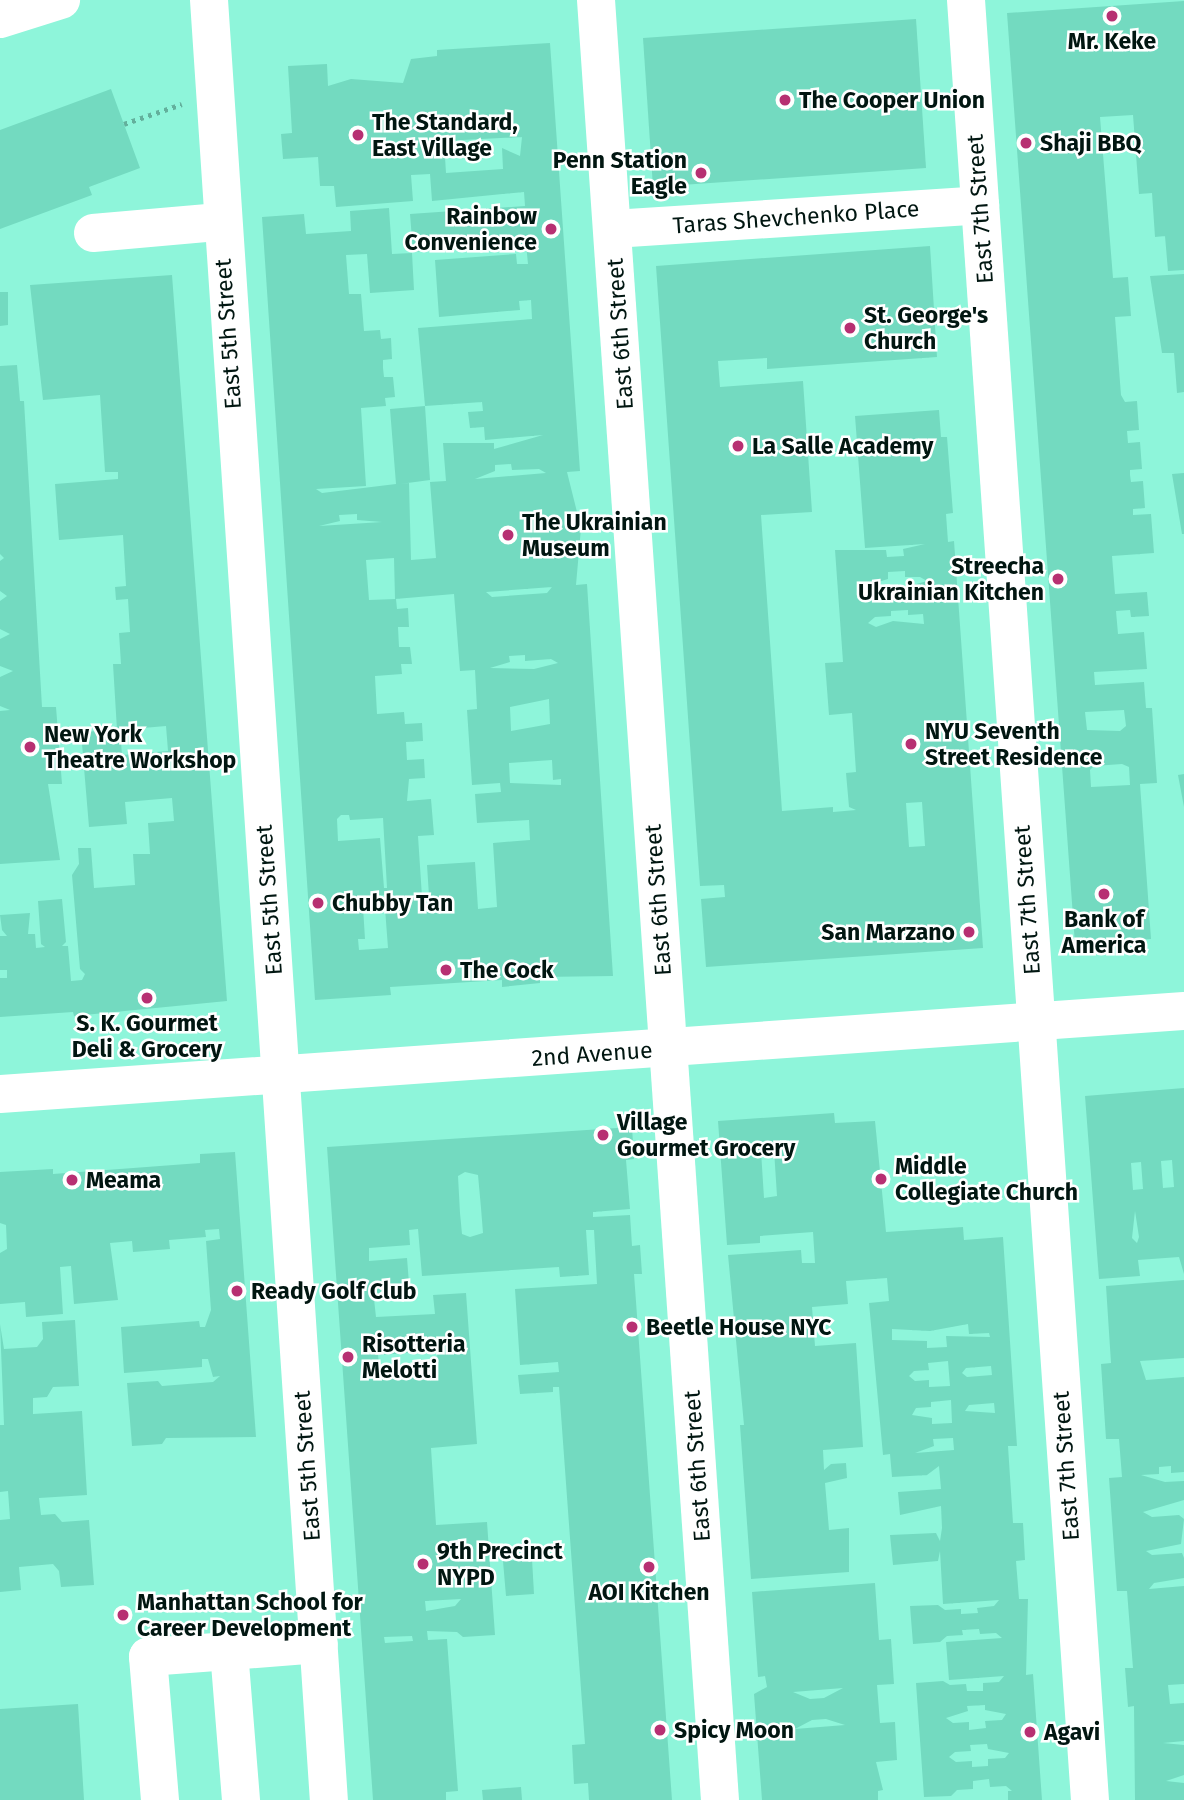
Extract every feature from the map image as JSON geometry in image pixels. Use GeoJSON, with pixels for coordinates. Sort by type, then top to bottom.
{"type":"FeatureCollection","features":[{"type":"Feature","properties":{"kind":"street"},"geometry":{"type":"LineString","coordinates":[[0,19],[61,0]]}},
{"type":"Feature","properties":{"kind":"street","name":"East 5th Street"},"geometry":{"type":"LineString","coordinates":[[209,0],[220,222],[282,1075],[329,1800]]}},
{"type":"Feature","properties":{"kind":"street","name":"East 6th Street"},"geometry":{"type":"LineString","coordinates":[[596,0],[720,1800]]}},
{"type":"Feature","properties":{"kind":"street","name":"East 7th Street"},"geometry":{"type":"LineString","coordinates":[[966,0],[1034,1021],[1090,1800]]}},
{"type":"Feature","properties":{"kind":"street","name":"Taras Shevchenko Place"},"geometry":{"type":"LineString","coordinates":[[613,229],[980,205]]}},
{"type":"Feature","properties":{"kind":"street"},"geometry":{"type":"LineString","coordinates":[[93,233],[220,222]]}},
{"type":"Feature","properties":{"kind":"street","name":"2nd Avenue"},"geometry":{"type":"LineString","coordinates":[[0,1094],[1184,1011]]}},
{"type":"Feature","properties":{"kind":"street"},"geometry":{"type":"LineString","coordinates":[[160,1800],[148,1657],[319,1644]]}},
{"type":"Feature","properties":{"kind":"street"},"geometry":{"type":"LineString","coordinates":[[229,1651],[241,1800]]}},
{"type":"Feature","properties":{"kind":"path"},"geometry":{"type":"LineString","coordinates":[[124,124],[164,107],[214,100]]}},
{"type":"Feature","properties":{"kind":"building"},"geometry":{"type":"Polygon","coordinates":[[[1184,1],[1184,270],[1168,271],[1165,236],[1155,237],[1152,193],[1139,194],[1133,115],[1100,117],[1113,278],[1128,277],[1131,316],[1115,317],[1121,395],[1125,402],[1137,401],[1139,430],[1127,431],[1128,443],[1140,442],[1142,469],[1130,470],[1130,475],[1131,482],[1143,481],[1145,508],[1133,509],[1133,515],[1151,514],[1154,553],[1112,556],[1115,594],[1147,592],[1149,616],[1131,617],[1130,610],[1116,611],[1118,634],[1144,632],[1147,669],[1094,672],[1095,685],[1144,682],[1146,708],[1152,708],[1157,783],[1140,784],[1151,939],[1075,944],[1007,13],[1184,1]],[[1124,710],[1085,712],[1087,730],[1120,731],[1126,726],[1124,710]],[[1122,764],[1094,766],[1090,770],[1091,787],[1130,785],[1129,767],[1122,764]]]}},
{"type":"Feature","properties":{"kind":"building","name":"The Cooper Union"},"geometry":{"type":"Polygon","coordinates":[[[916,19],[926,168],[653,187],[643,38],[916,19]]]}},
{"type":"Feature","properties":{"kind":"building"},"geometry":{"type":"Polygon","coordinates":[[[550,43],[580,471],[567,472],[581,528],[576,585],[587,584],[613,976],[540,977],[540,983],[502,987],[502,980],[390,987],[391,995],[315,1000],[262,217],[304,214],[306,234],[351,231],[350,211],[389,208],[392,254],[412,253],[414,290],[370,293],[367,254],[346,255],[349,294],[361,294],[364,331],[380,330],[381,339],[391,338],[392,359],[383,360],[383,368],[384,377],[393,377],[395,397],[385,398],[386,406],[361,408],[366,486],[316,489],[322,493],[396,484],[390,409],[425,406],[418,328],[532,319],[531,300],[519,301],[520,310],[439,317],[435,260],[516,254],[517,264],[528,264],[526,244],[413,252],[410,214],[525,206],[524,192],[432,201],[430,174],[411,175],[413,201],[336,207],[334,186],[320,186],[318,157],[283,159],[281,134],[292,133],[288,66],[327,64],[328,86],[351,79],[403,83],[411,59],[437,56],[437,50],[550,43]],[[522,137],[444,141],[446,173],[503,169],[502,148],[520,156],[522,137]],[[482,402],[425,406],[430,480],[400,484],[409,483],[411,560],[436,558],[430,482],[446,481],[443,443],[494,443],[494,449],[543,435],[485,440],[484,427],[470,428],[468,412],[483,411],[482,402]],[[511,464],[495,465],[495,471],[475,479],[546,473],[539,469],[512,470],[511,464]],[[357,514],[339,515],[340,521],[319,526],[382,522],[357,520],[357,514]],[[394,558],[366,560],[369,600],[396,599],[397,609],[408,608],[409,627],[398,627],[399,647],[410,647],[412,664],[401,664],[402,674],[375,676],[377,714],[404,712],[405,724],[422,723],[423,741],[406,742],[407,760],[424,759],[425,778],[409,779],[407,801],[431,799],[434,835],[418,836],[423,912],[430,911],[427,865],[475,862],[478,909],[497,907],[493,843],[530,840],[529,820],[477,823],[475,794],[501,792],[500,783],[472,785],[467,710],[477,709],[475,670],[460,671],[454,594],[395,599],[394,558]],[[552,587],[486,592],[492,597],[547,593],[552,587]],[[525,655],[509,656],[510,662],[490,668],[534,669],[558,663],[551,659],[525,661],[525,655]],[[549,699],[510,707],[511,731],[550,724],[549,699]],[[552,760],[509,763],[510,783],[561,785],[561,779],[553,780],[552,760]],[[341,815],[337,819],[338,841],[380,838],[384,888],[387,888],[383,818],[350,820],[349,815],[341,815]],[[384,895],[355,897],[356,907],[363,907],[365,939],[358,939],[359,950],[388,948],[384,895]]]}},
{"type":"Feature","properties":{"kind":"building"},"geometry":{"type":"Polygon","coordinates":[[[111,89],[140,168],[89,187],[92,195],[0,229],[0,130],[111,89]]]}},
{"type":"Feature","properties":{"kind":"building"},"geometry":{"type":"Polygon","coordinates":[[[930,246],[937,357],[767,369],[767,358],[718,361],[720,387],[803,381],[812,512],[761,515],[782,811],[833,807],[833,812],[856,810],[849,807],[846,773],[856,772],[852,713],[829,715],[825,663],[843,662],[835,550],[886,550],[887,557],[904,556],[903,549],[925,544],[865,548],[855,416],[939,410],[941,437],[947,437],[953,513],[946,514],[948,542],[954,541],[983,948],[706,967],[701,899],[725,897],[724,885],[700,886],[656,266],[930,246]],[[905,571],[888,572],[888,579],[865,586],[889,588],[889,594],[906,592],[906,587],[927,581],[920,577],[905,577],[905,571]],[[908,610],[891,611],[891,616],[875,617],[868,623],[876,627],[893,621],[924,624],[923,614],[908,615],[908,610]],[[922,802],[906,803],[909,847],[925,846],[922,802]]]}},
{"type":"Feature","properties":{"kind":"building"},"geometry":{"type":"Polygon","coordinates":[[[1184,274],[1184,392],[1177,393],[1174,353],[1162,353],[1150,276],[1184,274]]]}},
{"type":"Feature","properties":{"kind":"building"},"geometry":{"type":"Polygon","coordinates":[[[172,275],[227,1001],[74,1016],[73,1012],[0,1017],[0,978],[7,978],[7,970],[0,970],[0,936],[7,936],[2,930],[0,915],[30,913],[28,934],[35,934],[36,948],[45,947],[41,944],[38,901],[62,899],[66,942],[62,946],[68,946],[71,981],[82,980],[85,974],[80,969],[72,875],[79,864],[78,848],[91,848],[94,888],[135,885],[133,854],[150,854],[148,823],[174,821],[172,798],[125,802],[127,824],[89,827],[81,732],[117,730],[113,664],[121,664],[119,633],[130,632],[128,599],[116,600],[115,587],[126,586],[123,535],[59,540],[55,484],[118,479],[118,472],[105,472],[100,395],[43,400],[30,285],[172,275]],[[166,726],[120,730],[122,755],[168,751],[166,726]]]}},
{"type":"Feature","properties":{"kind":"building"},"geometry":{"type":"Polygon","coordinates":[[[0,292],[8,292],[8,325],[0,326],[0,292]]]}},
{"type":"Feature","properties":{"kind":"building"},"geometry":{"type":"Polygon","coordinates":[[[17,365],[20,401],[24,401],[42,707],[56,707],[62,784],[48,784],[60,860],[0,864],[0,711],[10,710],[0,706],[0,677],[13,671],[0,666],[0,639],[10,634],[0,629],[0,601],[7,596],[0,591],[0,561],[4,558],[0,554],[0,366],[17,365]]]}},
{"type":"Feature","properties":{"kind":"building"},"geometry":{"type":"Polygon","coordinates":[[[1184,473],[1184,534],[1182,534],[1172,474],[1184,473]]]}},
{"type":"Feature","properties":{"kind":"building"},"geometry":{"type":"Polygon","coordinates":[[[1184,774],[1184,807],[1178,775],[1184,774]]]}},
{"type":"Feature","properties":{"kind":"building"},"geometry":{"type":"Polygon","coordinates":[[[1184,1088],[1184,1274],[1179,1257],[1138,1260],[1140,1276],[1099,1279],[1085,1096],[1184,1088]],[[1172,1160],[1161,1161],[1163,1188],[1174,1187],[1172,1160]],[[1141,1162],[1131,1163],[1133,1190],[1143,1189],[1141,1162]],[[1135,1211],[1132,1238],[1137,1243],[1139,1237],[1135,1211]]]}},
{"type":"Feature","properties":{"kind":"building"},"geometry":{"type":"Polygon","coordinates":[[[834,1113],[835,1123],[875,1121],[886,1232],[963,1227],[964,1240],[1003,1237],[1017,1446],[1008,1446],[1013,1523],[1023,1523],[1025,1560],[1016,1561],[1019,1599],[1028,1599],[1026,1675],[1033,1674],[1042,1800],[1008,1800],[1008,1791],[1012,1791],[1006,1786],[990,1787],[989,1779],[973,1781],[973,1789],[957,1790],[951,1796],[924,1797],[916,1683],[943,1681],[950,1685],[966,1684],[967,1691],[983,1691],[983,1683],[999,1682],[1004,1676],[949,1680],[946,1642],[1002,1638],[996,1633],[980,1634],[979,1629],[962,1630],[963,1635],[947,1636],[940,1642],[913,1644],[910,1606],[938,1605],[945,1610],[961,1609],[961,1614],[978,1613],[977,1608],[994,1606],[999,1600],[943,1604],[940,1551],[938,1561],[893,1565],[890,1535],[936,1533],[940,1541],[942,1528],[941,1506],[900,1515],[898,1492],[941,1489],[939,1466],[927,1475],[892,1477],[890,1454],[883,1455],[869,1303],[889,1301],[887,1278],[846,1281],[848,1304],[812,1307],[815,1346],[856,1343],[863,1447],[823,1450],[824,1470],[831,1464],[846,1463],[847,1478],[825,1483],[829,1530],[849,1528],[849,1572],[751,1579],[740,1425],[744,1425],[728,1255],[801,1250],[802,1263],[815,1263],[813,1232],[760,1236],[760,1243],[727,1245],[718,1121],[834,1113]],[[774,1150],[761,1151],[764,1198],[777,1196],[774,1150]],[[968,1324],[930,1331],[892,1329],[892,1340],[927,1341],[927,1348],[947,1347],[946,1336],[990,1337],[989,1333],[969,1334],[968,1324]],[[948,1361],[928,1363],[929,1370],[914,1371],[909,1376],[915,1381],[929,1380],[929,1387],[950,1386],[948,1361]],[[991,1366],[966,1368],[962,1373],[967,1377],[992,1375],[991,1366]],[[951,1400],[931,1402],[931,1407],[916,1408],[912,1415],[932,1418],[932,1424],[952,1423],[951,1400]],[[994,1403],[969,1405],[965,1411],[995,1413],[994,1403]],[[953,1438],[933,1439],[934,1446],[915,1453],[954,1450],[953,1438]],[[985,1705],[967,1706],[968,1711],[946,1718],[953,1723],[969,1722],[969,1730],[986,1728],[985,1721],[1002,1720],[1006,1714],[985,1710],[985,1705]],[[987,1744],[970,1745],[971,1751],[955,1752],[949,1757],[956,1762],[972,1761],[972,1767],[988,1766],[988,1759],[1005,1758],[1009,1753],[988,1749],[987,1744]]]}},
{"type":"Feature","properties":{"kind":"building"},"geometry":{"type":"Polygon","coordinates":[[[632,1127],[634,1159],[626,1160],[630,1209],[593,1212],[593,1217],[630,1215],[632,1246],[640,1245],[642,1274],[634,1274],[672,1800],[589,1800],[588,1783],[574,1784],[572,1745],[585,1744],[559,1387],[553,1387],[553,1392],[520,1394],[518,1375],[559,1372],[558,1362],[520,1365],[515,1289],[597,1284],[594,1230],[586,1230],[589,1275],[560,1277],[559,1267],[422,1276],[418,1229],[409,1230],[410,1245],[369,1248],[369,1261],[407,1258],[410,1296],[374,1299],[376,1317],[435,1314],[433,1295],[466,1293],[477,1444],[431,1448],[436,1525],[487,1522],[495,1635],[463,1637],[457,1632],[427,1631],[428,1640],[447,1639],[458,1791],[446,1792],[446,1800],[373,1800],[327,1147],[632,1127]],[[465,1172],[458,1176],[462,1234],[470,1237],[483,1233],[478,1175],[465,1172]],[[437,1351],[378,1355],[380,1374],[438,1370],[437,1351]],[[461,1599],[425,1601],[426,1611],[455,1606],[461,1599]],[[412,1636],[384,1637],[385,1643],[413,1641],[412,1636]]]}},
{"type":"Feature","properties":{"kind":"building"},"geometry":{"type":"Polygon","coordinates":[[[235,1152],[256,1437],[166,1438],[162,1444],[132,1446],[127,1383],[158,1381],[162,1386],[213,1382],[220,1376],[213,1377],[208,1359],[202,1359],[202,1367],[124,1373],[121,1327],[199,1321],[200,1327],[205,1327],[211,1310],[206,1241],[220,1239],[219,1229],[205,1230],[206,1237],[169,1240],[170,1249],[133,1252],[132,1241],[110,1243],[118,1300],[74,1304],[71,1266],[60,1267],[63,1314],[26,1317],[25,1302],[0,1304],[0,1253],[7,1249],[6,1225],[0,1223],[0,1172],[53,1169],[53,1174],[200,1163],[200,1154],[235,1152]]]}},
{"type":"Feature","properties":{"kind":"building"},"geometry":{"type":"Polygon","coordinates":[[[1184,1280],[1184,1358],[1140,1361],[1146,1380],[1184,1377],[1184,1472],[1171,1473],[1171,1466],[1159,1467],[1159,1474],[1141,1475],[1165,1482],[1184,1481],[1184,1500],[1143,1512],[1152,1517],[1179,1515],[1184,1519],[1181,1544],[1146,1551],[1152,1555],[1182,1553],[1184,1558],[1184,1578],[1154,1583],[1149,1589],[1184,1586],[1184,1684],[1168,1685],[1170,1704],[1184,1703],[1184,1741],[1163,1743],[1184,1745],[1184,1775],[1166,1781],[1184,1783],[1184,1800],[1135,1800],[1134,1706],[1128,1707],[1125,1668],[1133,1668],[1127,1591],[1117,1591],[1109,1478],[1122,1477],[1119,1439],[1106,1439],[1101,1364],[1111,1363],[1106,1286],[1184,1280]]]}},
{"type":"Feature","properties":{"kind":"building"},"geometry":{"type":"Polygon","coordinates":[[[75,1320],[79,1386],[53,1387],[47,1397],[33,1398],[33,1414],[82,1411],[87,1495],[39,1498],[41,1515],[55,1514],[62,1522],[89,1520],[94,1585],[61,1587],[59,1571],[53,1564],[19,1567],[21,1590],[0,1592],[0,1520],[10,1519],[8,1491],[0,1492],[0,1425],[4,1425],[0,1324],[4,1349],[37,1347],[43,1339],[42,1322],[75,1320]]]}},
{"type":"Feature","properties":{"kind":"building"},"geometry":{"type":"Polygon","coordinates":[[[532,1559],[534,1594],[506,1596],[503,1561],[532,1559]]]}},
{"type":"Feature","properties":{"kind":"building"},"geometry":{"type":"Polygon","coordinates":[[[875,1583],[879,1640],[891,1639],[894,1684],[877,1685],[880,1723],[895,1722],[897,1760],[876,1762],[883,1790],[878,1791],[878,1800],[762,1800],[754,1694],[767,1687],[765,1676],[758,1677],[752,1592],[875,1583]],[[843,1688],[793,1692],[810,1699],[824,1698],[843,1688]],[[826,1719],[812,1720],[795,1729],[845,1725],[826,1719]]]}},
{"type":"Feature","properties":{"kind":"building"},"geometry":{"type":"Polygon","coordinates":[[[78,1704],[84,1800],[0,1800],[0,1709],[78,1704]]]}},
{"type":"Feature","properties":{"kind":"building"},"geometry":{"type":"Polygon","coordinates":[[[521,1787],[522,1800],[483,1800],[482,1790],[521,1787]]]}},
{"type":"Feature","properties":{"kind":"place","name":"Mr. Keke"},"geometry":{"type":"Point","coordinates":[1112,16]}},
{"type":"Feature","properties":{"kind":"place","name":"The Cooper Union"},"geometry":{"type":"Point","coordinates":[785,100]}},
{"type":"Feature","properties":{"kind":"place","name":"The Standard, East Village"},"geometry":{"type":"Point","coordinates":[358,135]}},
{"type":"Feature","properties":{"kind":"place","name":"Shaji BBQ"},"geometry":{"type":"Point","coordinates":[1026,143]}},
{"type":"Feature","properties":{"kind":"place","name":"Penn Station Eagle"},"geometry":{"type":"Point","coordinates":[701,173]}},
{"type":"Feature","properties":{"kind":"place","name":"Rainbow Convenience"},"geometry":{"type":"Point","coordinates":[551,229]}},
{"type":"Feature","properties":{"kind":"place","name":"St. George's Church"},"geometry":{"type":"Point","coordinates":[850,328]}},
{"type":"Feature","properties":{"kind":"place","name":"La Salle Academy"},"geometry":{"type":"Point","coordinates":[738,446]}},
{"type":"Feature","properties":{"kind":"place","name":"The Ukrainian Museum"},"geometry":{"type":"Point","coordinates":[508,535]}},
{"type":"Feature","properties":{"kind":"place","name":"Streecha Ukrainian Kitchen"},"geometry":{"type":"Point","coordinates":[1058,579]}},
{"type":"Feature","properties":{"kind":"place","name":"NYU Seventh Street Residence"},"geometry":{"type":"Point","coordinates":[911,744]}},
{"type":"Feature","properties":{"kind":"place","name":"New York Theatre Workshop"},"geometry":{"type":"Point","coordinates":[30,747]}},
{"type":"Feature","properties":{"kind":"place","name":"Bank of America"},"geometry":{"type":"Point","coordinates":[1104,894]}},
{"type":"Feature","properties":{"kind":"place","name":"Chubby Tan"},"geometry":{"type":"Point","coordinates":[318,903]}},
{"type":"Feature","properties":{"kind":"place","name":"San Marzano"},"geometry":{"type":"Point","coordinates":[969,932]}},
{"type":"Feature","properties":{"kind":"place","name":"The Cock"},"geometry":{"type":"Point","coordinates":[446,970]}},
{"type":"Feature","properties":{"kind":"place","name":"S. K. Gourmet Deli & Grocery"},"geometry":{"type":"Point","coordinates":[147,998]}},
{"type":"Feature","properties":{"kind":"place","name":"Village Gourmet Grocery"},"geometry":{"type":"Point","coordinates":[603,1135]}},
{"type":"Feature","properties":{"kind":"place","name":"Middle Collegiate Church"},"geometry":{"type":"Point","coordinates":[881,1179]}},
{"type":"Feature","properties":{"kind":"place","name":"Meama"},"geometry":{"type":"Point","coordinates":[72,1180]}},
{"type":"Feature","properties":{"kind":"place","name":"Ready Golf Club"},"geometry":{"type":"Point","coordinates":[237,1291]}},
{"type":"Feature","properties":{"kind":"place","name":"Beetle House NYC"},"geometry":{"type":"Point","coordinates":[632,1327]}},
{"type":"Feature","properties":{"kind":"place","name":"Risotteria Melotti"},"geometry":{"type":"Point","coordinates":[348,1357]}},
{"type":"Feature","properties":{"kind":"place","name":"9th Precinct NYPD"},"geometry":{"type":"Point","coordinates":[423,1564]}},
{"type":"Feature","properties":{"kind":"place","name":"AOI Kitchen"},"geometry":{"type":"Point","coordinates":[649,1567]}},
{"type":"Feature","properties":{"kind":"place","name":"Manhattan School for Career Development"},"geometry":{"type":"Point","coordinates":[123,1615]}},
{"type":"Feature","properties":{"kind":"place","name":"Spicy Moon"},"geometry":{"type":"Point","coordinates":[660,1730]}},
{"type":"Feature","properties":{"kind":"place","name":"Agavi"},"geometry":{"type":"Point","coordinates":[1030,1732]}}]}
